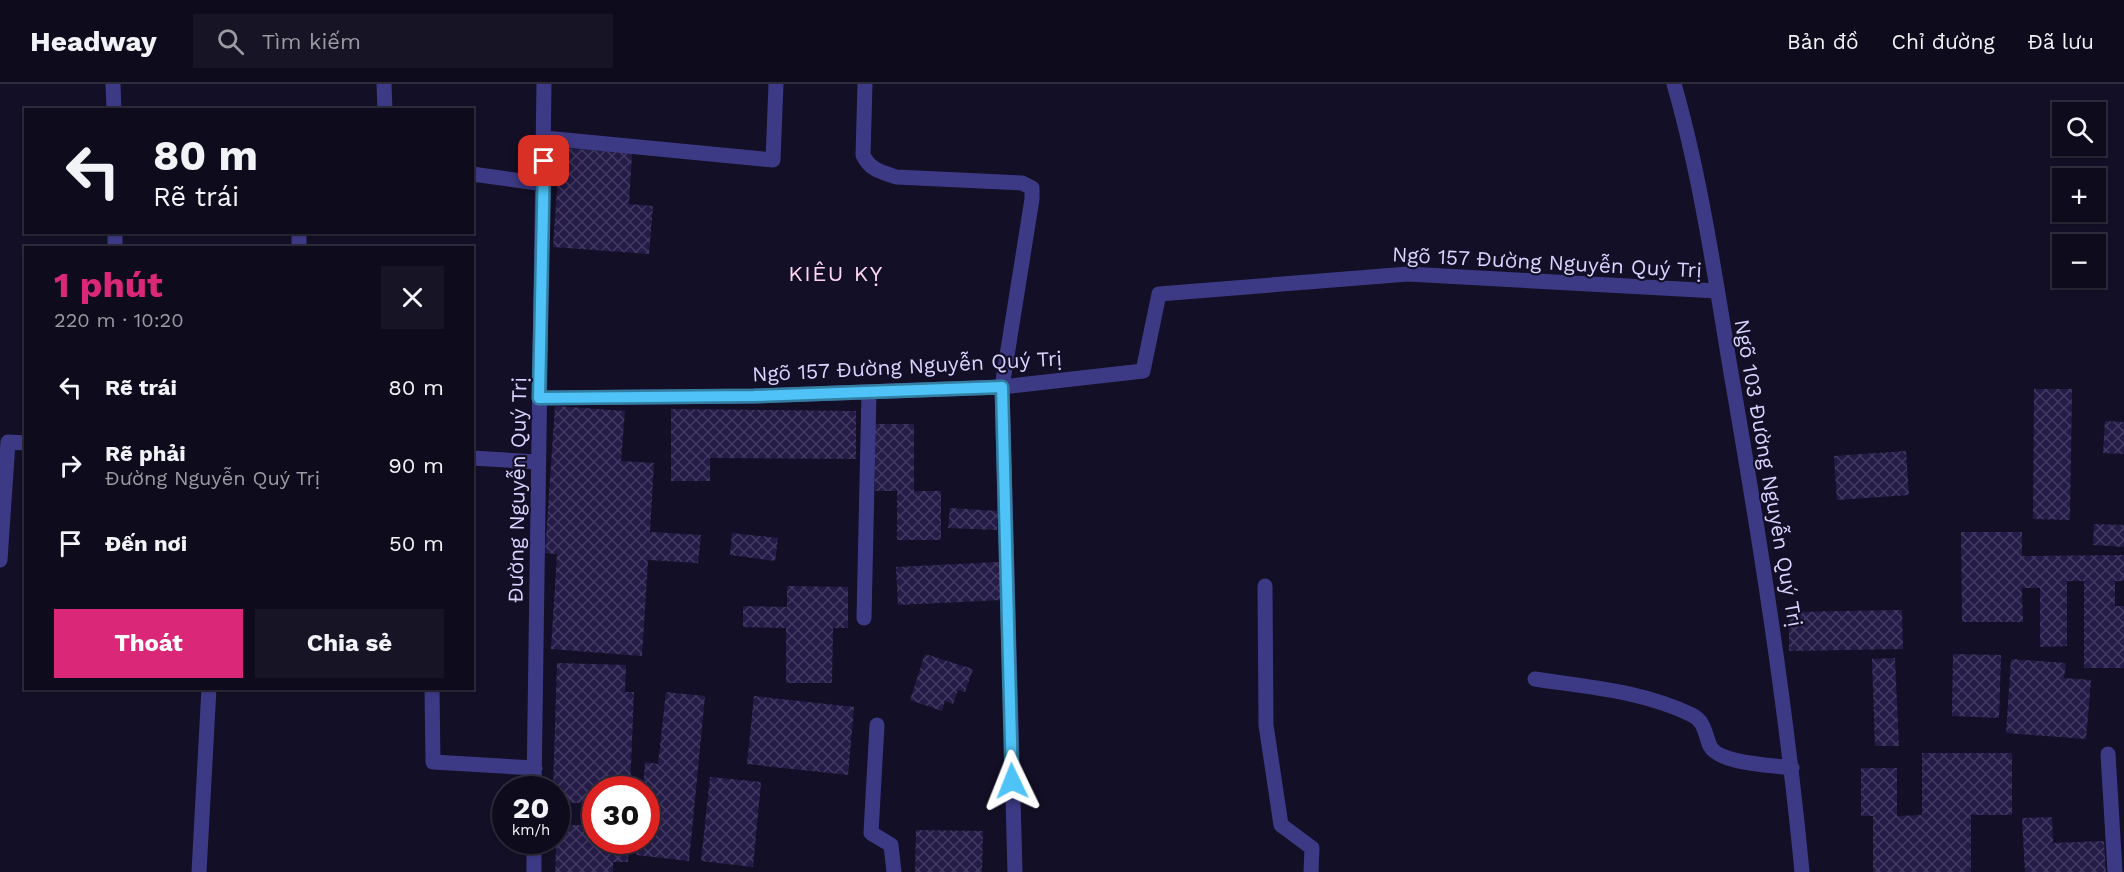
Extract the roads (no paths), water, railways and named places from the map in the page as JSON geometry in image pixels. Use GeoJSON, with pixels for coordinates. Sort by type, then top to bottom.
{"type":"FeatureCollection","features":[{"type":"Feature","properties":{"kind":"street"},"geometry":{"type":"LineString","coordinates":[[113,84],[114,108]]}},
{"type":"Feature","properties":{"kind":"street"},"geometry":{"type":"LineString","coordinates":[[384,84],[385,108]]}},
{"type":"Feature","properties":{"kind":"street","name":"Đường Nguyễn Quý Trị"},"geometry":{"type":"LineString","coordinates":[[535,776],[544,84]]}},
{"type":"Feature","properties":{"kind":"street"},"geometry":{"type":"LineString","coordinates":[[545,138],[773,160],[776,84]]}},
{"type":"Feature","properties":{"kind":"street"},"geometry":{"type":"LineString","coordinates":[[865,84],[863,155],[868,165],[877,171],[896,177],[1022,183],[1032,188],[1002,387],[1015,872]]}},
{"type":"Feature","properties":{"kind":"street","name":"Ngõ 103 Đường Nguyễn Quý Trị"},"geometry":{"type":"LineString","coordinates":[[1674,84],[1683,115],[1717,291],[1770,598],[1792,768],[1802,872]]}},
{"type":"Feature","properties":{"kind":"street"},"geometry":{"type":"LineString","coordinates":[[474,174],[544,184]]}},
{"type":"Feature","properties":{"kind":"street","name":"Ngõ 157 Đường Nguyễn Quý Trị"},"geometry":{"type":"LineString","coordinates":[[539,398],[869,392],[1002,387],[1143,370],[1159,294],[1408,274],[1717,291]]}},
{"type":"Feature","properties":{"kind":"street"},"geometry":{"type":"LineString","coordinates":[[864,618],[869,392]]}},
{"type":"Feature","properties":{"kind":"street"},"geometry":{"type":"LineString","coordinates":[[0,560],[8,442],[24,443]]}},
{"type":"Feature","properties":{"kind":"street"},"geometry":{"type":"LineString","coordinates":[[474,458],[538,462]]}},
{"type":"Feature","properties":{"kind":"street"},"geometry":{"type":"LineString","coordinates":[[1265,586],[1266,725],[1278,807],[1281,825],[1312,848],[1311,872]]}},
{"type":"Feature","properties":{"kind":"street"},"geometry":{"type":"LineString","coordinates":[[1535,679],[1643,696],[1695,716],[1705,729],[1711,748],[1724,758],[1792,768]]}},
{"type":"Feature","properties":{"kind":"street"},"geometry":{"type":"LineString","coordinates":[[200,872],[209,690]]}},
{"type":"Feature","properties":{"kind":"street"},"geometry":{"type":"LineString","coordinates":[[432,690],[433,762],[535,768]]}},
{"type":"Feature","properties":{"kind":"street"},"geometry":{"type":"LineString","coordinates":[[877,724],[871,833],[891,845],[894,872]]}},
{"type":"Feature","properties":{"kind":"street"},"geometry":{"type":"LineString","coordinates":[[2108,754],[2115,872]]}},
{"type":"Feature","properties":{"kind":"street"},"geometry":{"type":"LineString","coordinates":[[534,854],[534,872]]}},
{"type":"Feature","properties":{"kind":"district","name":"KIÊU KỴ"},"geometry":{"type":"Point","coordinates":[836,273]}}]}
